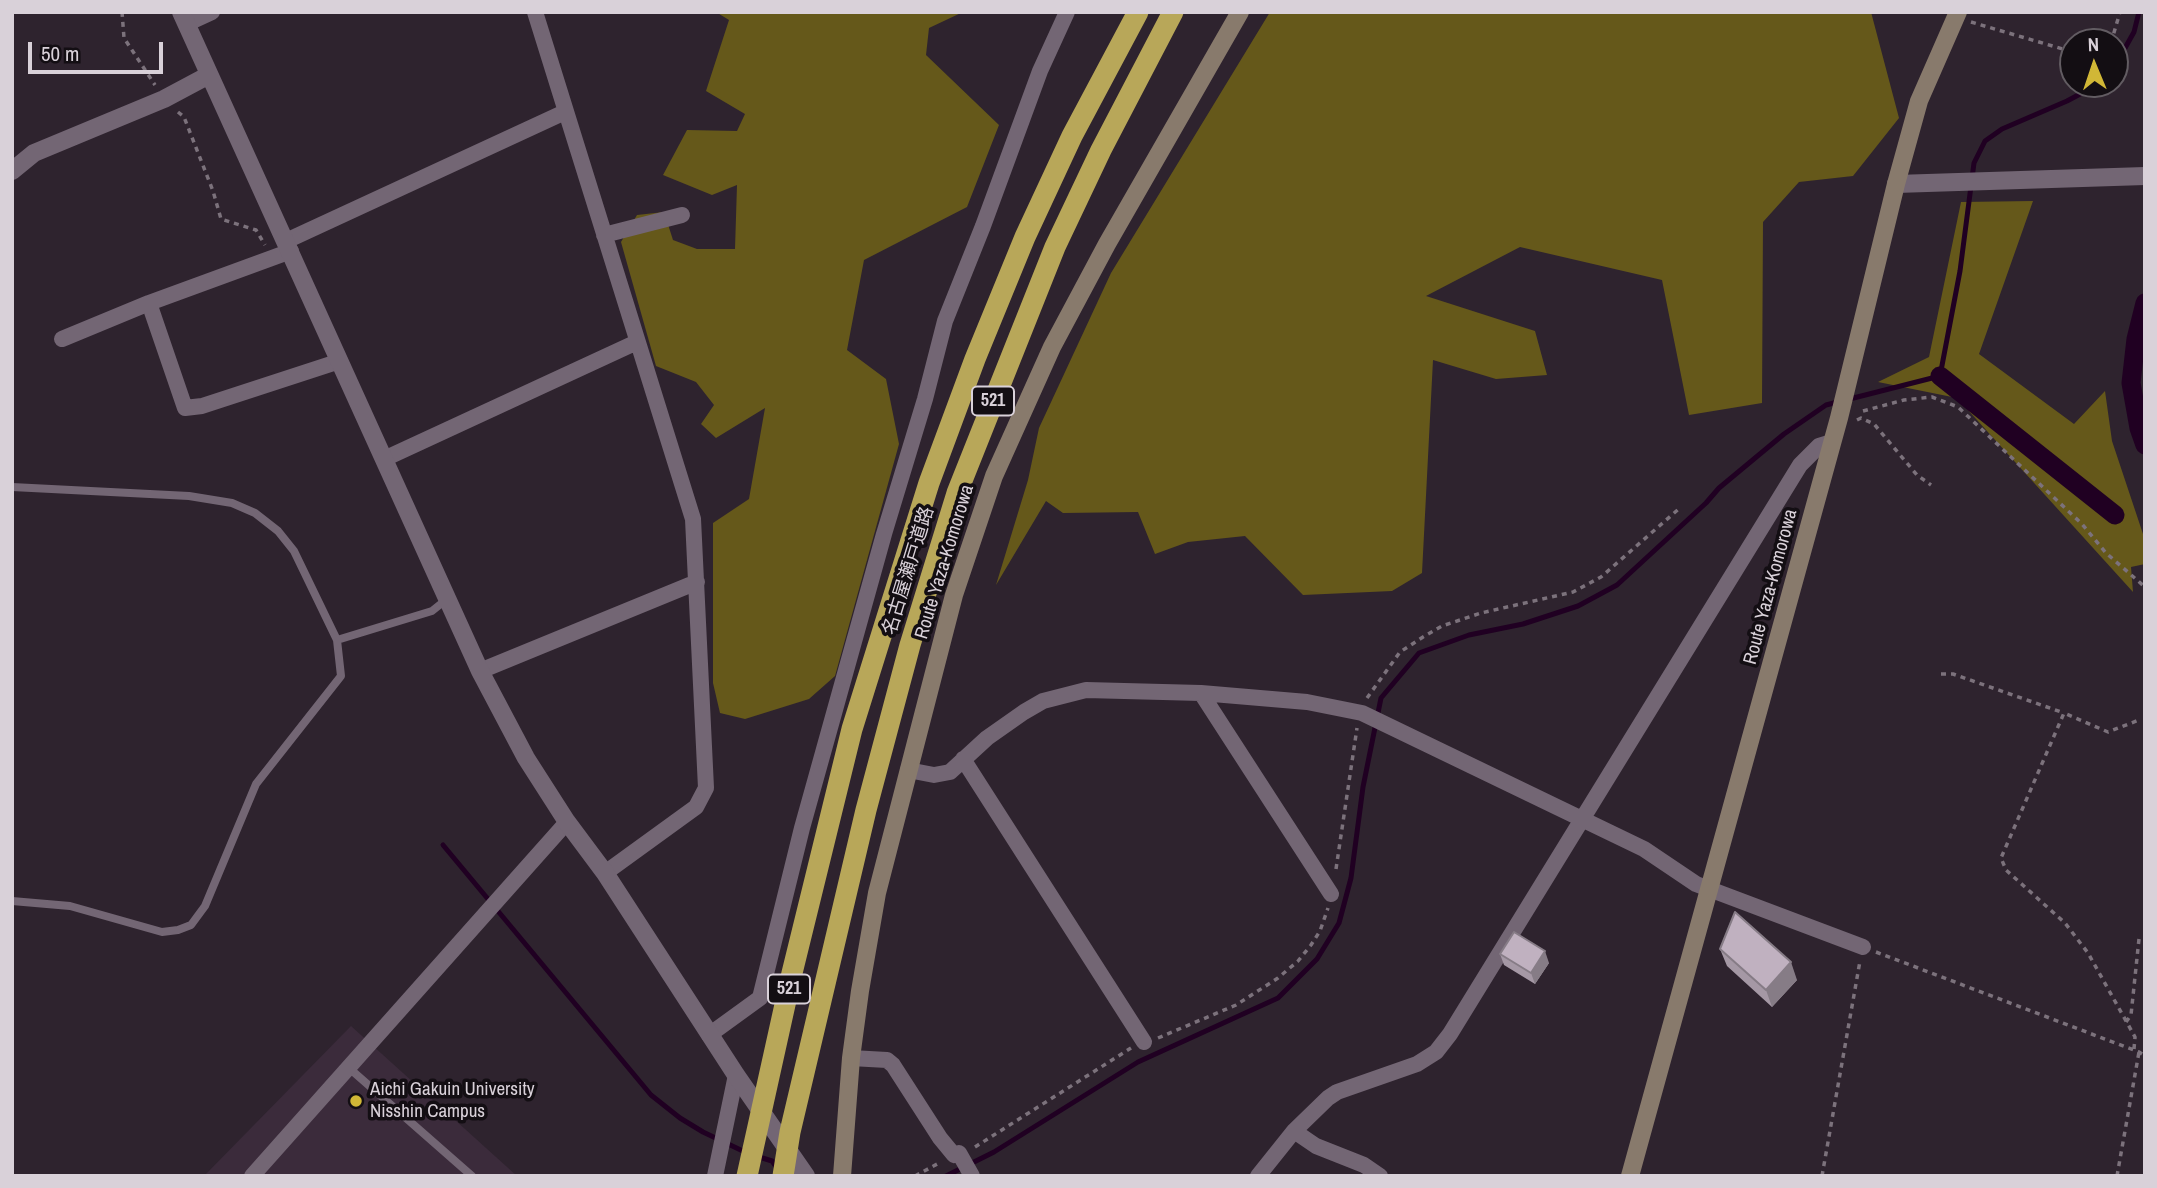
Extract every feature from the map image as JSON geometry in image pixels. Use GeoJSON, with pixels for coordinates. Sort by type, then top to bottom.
{"type":"FeatureCollection","features":[{"type":"Feature","properties":{"kind":"highway","name":"名古屋瀬戸道路"},"geometry":{"type":"LineString","coordinates":[[747,1176],[852,729],[929,483],[975,359],[1025,237],[1072,136],[1138,12]]}},
{"type":"Feature","properties":{"kind":"highway","name":"名古屋瀬戸道路"},"geometry":{"type":"LineString","coordinates":[[783,1176],[790,1132],[866,810],[910,645],[954,505],[1055,247],[1101,150],[1173,12]]}},
{"type":"Feature","properties":{"kind":"main road","name":"Route Yaza-Komorowa"},"geometry":{"type":"LineString","coordinates":[[842,1176],[851,1058],[877,893],[954,594],[994,476],[1052,347],[1107,244],[1240,12]]}},
{"type":"Feature","properties":{"kind":"main road","name":"Route Yaza-Komorowa"},"geometry":{"type":"LineString","coordinates":[[1630,1176],[1839,420],[1896,184],[1919,101],[1956,15]]}},
{"type":"Feature","properties":{"kind":"street"},"geometry":{"type":"LineString","coordinates":[[212,12],[184,18],[480,671],[526,758],[605,873],[709,1035],[806,1176]]}},
{"type":"Feature","properties":{"kind":"street"},"geometry":{"type":"LineString","coordinates":[[535,12],[693,519],[706,788],[696,807],[605,873]]}},
{"type":"Feature","properties":{"kind":"street"},"geometry":{"type":"LineString","coordinates":[[709,1035],[760,998],[802,828],[945,321],[1040,71],[1067,12]]}},
{"type":"Feature","properties":{"kind":"street"},"geometry":{"type":"LineString","coordinates":[[12,172],[34,153],[164,99],[209,75]]}},
{"type":"Feature","properties":{"kind":"street"},"geometry":{"type":"LineString","coordinates":[[62,339],[273,257],[288,246],[565,112]]}},
{"type":"Feature","properties":{"kind":"street"},"geometry":{"type":"LineString","coordinates":[[1896,184],[2145,176]]}},
{"type":"Feature","properties":{"kind":"street"},"geometry":{"type":"LineString","coordinates":[[604,235],[682,215]]}},
{"type":"Feature","properties":{"kind":"street"},"geometry":{"type":"LineString","coordinates":[[149,303],[185,408],[202,407],[340,361]]}},
{"type":"Feature","properties":{"kind":"street"},"geometry":{"type":"LineString","coordinates":[[384,459],[637,342]]}},
{"type":"Feature","properties":{"kind":"street"},"geometry":{"type":"LineString","coordinates":[[1258,1176],[1294,1131],[1317,1107],[1337,1092],[1417,1063],[1436,1052],[1450,1034],[1800,465],[1819,446],[1832,442]]}},
{"type":"Feature","properties":{"kind":"street"},"geometry":{"type":"LineString","coordinates":[[480,671],[697,582]]}},
{"type":"Feature","properties":{"kind":"street"},"geometry":{"type":"LineString","coordinates":[[908,770],[943,774],[950,772],[987,738],[1024,712],[1062,695],[1086,690],[1201,693],[1307,702],[1362,713],[1644,849],[1696,884],[1863,947]]}},
{"type":"Feature","properties":{"kind":"street"},"geometry":{"type":"LineString","coordinates":[[1201,693],[1331,894]]}},
{"type":"Feature","properties":{"kind":"street"},"geometry":{"type":"LineString","coordinates":[[964,759],[1144,1042]]}},
{"type":"Feature","properties":{"kind":"street"},"geometry":{"type":"LineString","coordinates":[[252,1176],[567,821]]}},
{"type":"Feature","properties":{"kind":"street"},"geometry":{"type":"LineString","coordinates":[[851,1058],[887,1060],[893,1065],[940,1138],[954,1155],[959,1153],[972,1175]]}},
{"type":"Feature","properties":{"kind":"street"},"geometry":{"type":"LineString","coordinates":[[715,1176],[736,1075]]}},
{"type":"Feature","properties":{"kind":"street"},"geometry":{"type":"LineString","coordinates":[[1294,1131],[1316,1146],[1364,1165],[1380,1176]]}},
{"type":"Feature","properties":{"kind":"lane"},"geometry":{"type":"LineString","coordinates":[[12,487],[189,496],[232,503],[255,513],[278,531],[294,551],[337,640],[341,676],[256,784],[205,906],[191,925],[162,932],[70,906],[12,901]]}},
{"type":"Feature","properties":{"kind":"lane"},"geometry":{"type":"LineString","coordinates":[[337,640],[432,611],[447,599]]}},
{"type":"Feature","properties":{"kind":"lane"},"geometry":{"type":"LineString","coordinates":[[349,1068],[472,1176]]}},
{"type":"Feature","properties":{"kind":"path"},"geometry":{"type":"LineString","coordinates":[[122,12],[124,38],[164,99],[184,117],[214,191],[221,219],[256,230],[273,257]]}},
{"type":"Feature","properties":{"kind":"path"},"geometry":{"type":"LineString","coordinates":[[1956,15],[2059,48]]}},
{"type":"Feature","properties":{"kind":"path"},"geometry":{"type":"LineString","coordinates":[[1863,411],[1904,400],[1932,397],[1958,407],[2145,587]]}},
{"type":"Feature","properties":{"kind":"path"},"geometry":{"type":"LineString","coordinates":[[1839,420],[1861,418],[1874,425],[1917,475],[1931,485]]}},
{"type":"Feature","properties":{"kind":"path"},"geometry":{"type":"LineString","coordinates":[[1941,674],[1953,674],[2064,713],[2108,732],[2139,720]]}},
{"type":"Feature","properties":{"kind":"path"},"geometry":{"type":"LineString","coordinates":[[2064,713],[2001,858],[2006,870],[2065,923],[2088,953],[2134,1037],[2133,1049]]}},
{"type":"Feature","properties":{"kind":"path"},"geometry":{"type":"LineString","coordinates":[[2126,1023],[2131,1015],[2139,939]]}},
{"type":"Feature","properties":{"kind":"path"},"geometry":{"type":"LineString","coordinates":[[1822,1176],[1863,947],[2133,1049],[2145,1056]]}},
{"type":"Feature","properties":{"kind":"path"},"geometry":{"type":"LineString","coordinates":[[2117,1176],[2139,1052]]}},
{"type":"Feature","properties":{"kind":"shaded area"},"geometry":{"type":"Polygon","coordinates":[[[716,12],[963,12],[929,28],[926,55],[999,125],[967,207],[864,260],[847,350],[886,379],[899,444],[835,676],[809,699],[745,719],[720,713],[713,683],[713,523],[749,499],[765,408],[716,438],[701,424],[714,405],[696,382],[656,366],[621,242],[637,215],[664,212],[673,240],[697,249],[735,249],[737,185],[712,195],[663,175],[687,130],[737,131],[745,114],[706,91],[729,20],[716,12]]]}},
{"type":"Feature","properties":{"kind":"shaded area"},"geometry":{"type":"Polygon","coordinates":[[[1270,12],[1871,12],[1899,118],[1853,176],[1799,182],[1763,222],[1762,403],[1689,415],[1662,280],[1520,247],[1426,296],[1535,331],[1547,375],[1496,379],[1433,360],[1422,573],[1392,591],[1303,595],[1245,536],[1188,542],[1155,554],[1138,512],[1063,513],[1046,501],[996,585],[1028,480],[1039,428],[1111,273],[1270,12]]]}},
{"type":"Feature","properties":{"kind":"shaded area"},"geometry":{"type":"Polygon","coordinates":[[[2033,201],[1979,354],[2074,424],[2105,391],[2112,441],[2145,540],[2145,564],[2131,567],[2133,592],[1957,398],[1878,382],[1929,357],[1961,202],[2033,201]]]}},
{"type":"Feature","properties":{"kind":"shaded area","name":"Aichi Gakuin University Nisshin Campus"},"geometry":{"type":"Polygon","coordinates":[[[351,1026],[517,1176],[204,1176],[351,1026]]]}},
{"type":"Feature","properties":{"kind":"building"},"geometry":{"type":"Polygon","coordinates":[[[1735,912],[1791,962],[1766,990],[1720,949],[1735,912]]]}},
{"type":"Feature","properties":{"kind":"building"},"geometry":{"type":"Polygon","coordinates":[[[1514,932],[1545,951],[1531,973],[1500,954],[1514,932]]]}},
{"type":"Feature","properties":{"kind":"waterway"},"geometry":{"type":"LineString","coordinates":[[2129,41],[2139,12]]}},
{"type":"Feature","properties":{"kind":"waterway"},"geometry":{"type":"LineString","coordinates":[[946,1176],[994,1152],[1138,1062],[1278,998],[1317,959],[1339,923],[1351,878],[1363,787],[1381,698],[1419,653],[1469,635],[1523,624],[1578,606],[1617,585],[1719,488],[1784,434],[1826,405],[1940,376],[1960,271],[1974,163],[1985,141],[2002,129],[2073,98]]}},
{"type":"Feature","properties":{"kind":"waterway"},"geometry":{"type":"LineString","coordinates":[[2145,303],[2136,339],[2131,383],[2139,428],[2145,445]]}},
{"type":"Feature","properties":{"kind":"waterway"},"geometry":{"type":"LineString","coordinates":[[1940,376],[2115,515]]}},
{"type":"Feature","properties":{"kind":"waterway"},"geometry":{"type":"LineString","coordinates":[[443,845],[651,1095],[703,1132],[747,1153]]}},
{"type":"Feature","properties":{"kind":"waterway"},"geometry":{"type":"LineString","coordinates":[[756,1156],[772,1161],[777,1168]]}},
{"type":"Feature","properties":{"kind":"place","name":"Aichi Gakuin University Nisshin Campus"},"geometry":{"type":"Point","coordinates":[356,1101]}}]}
